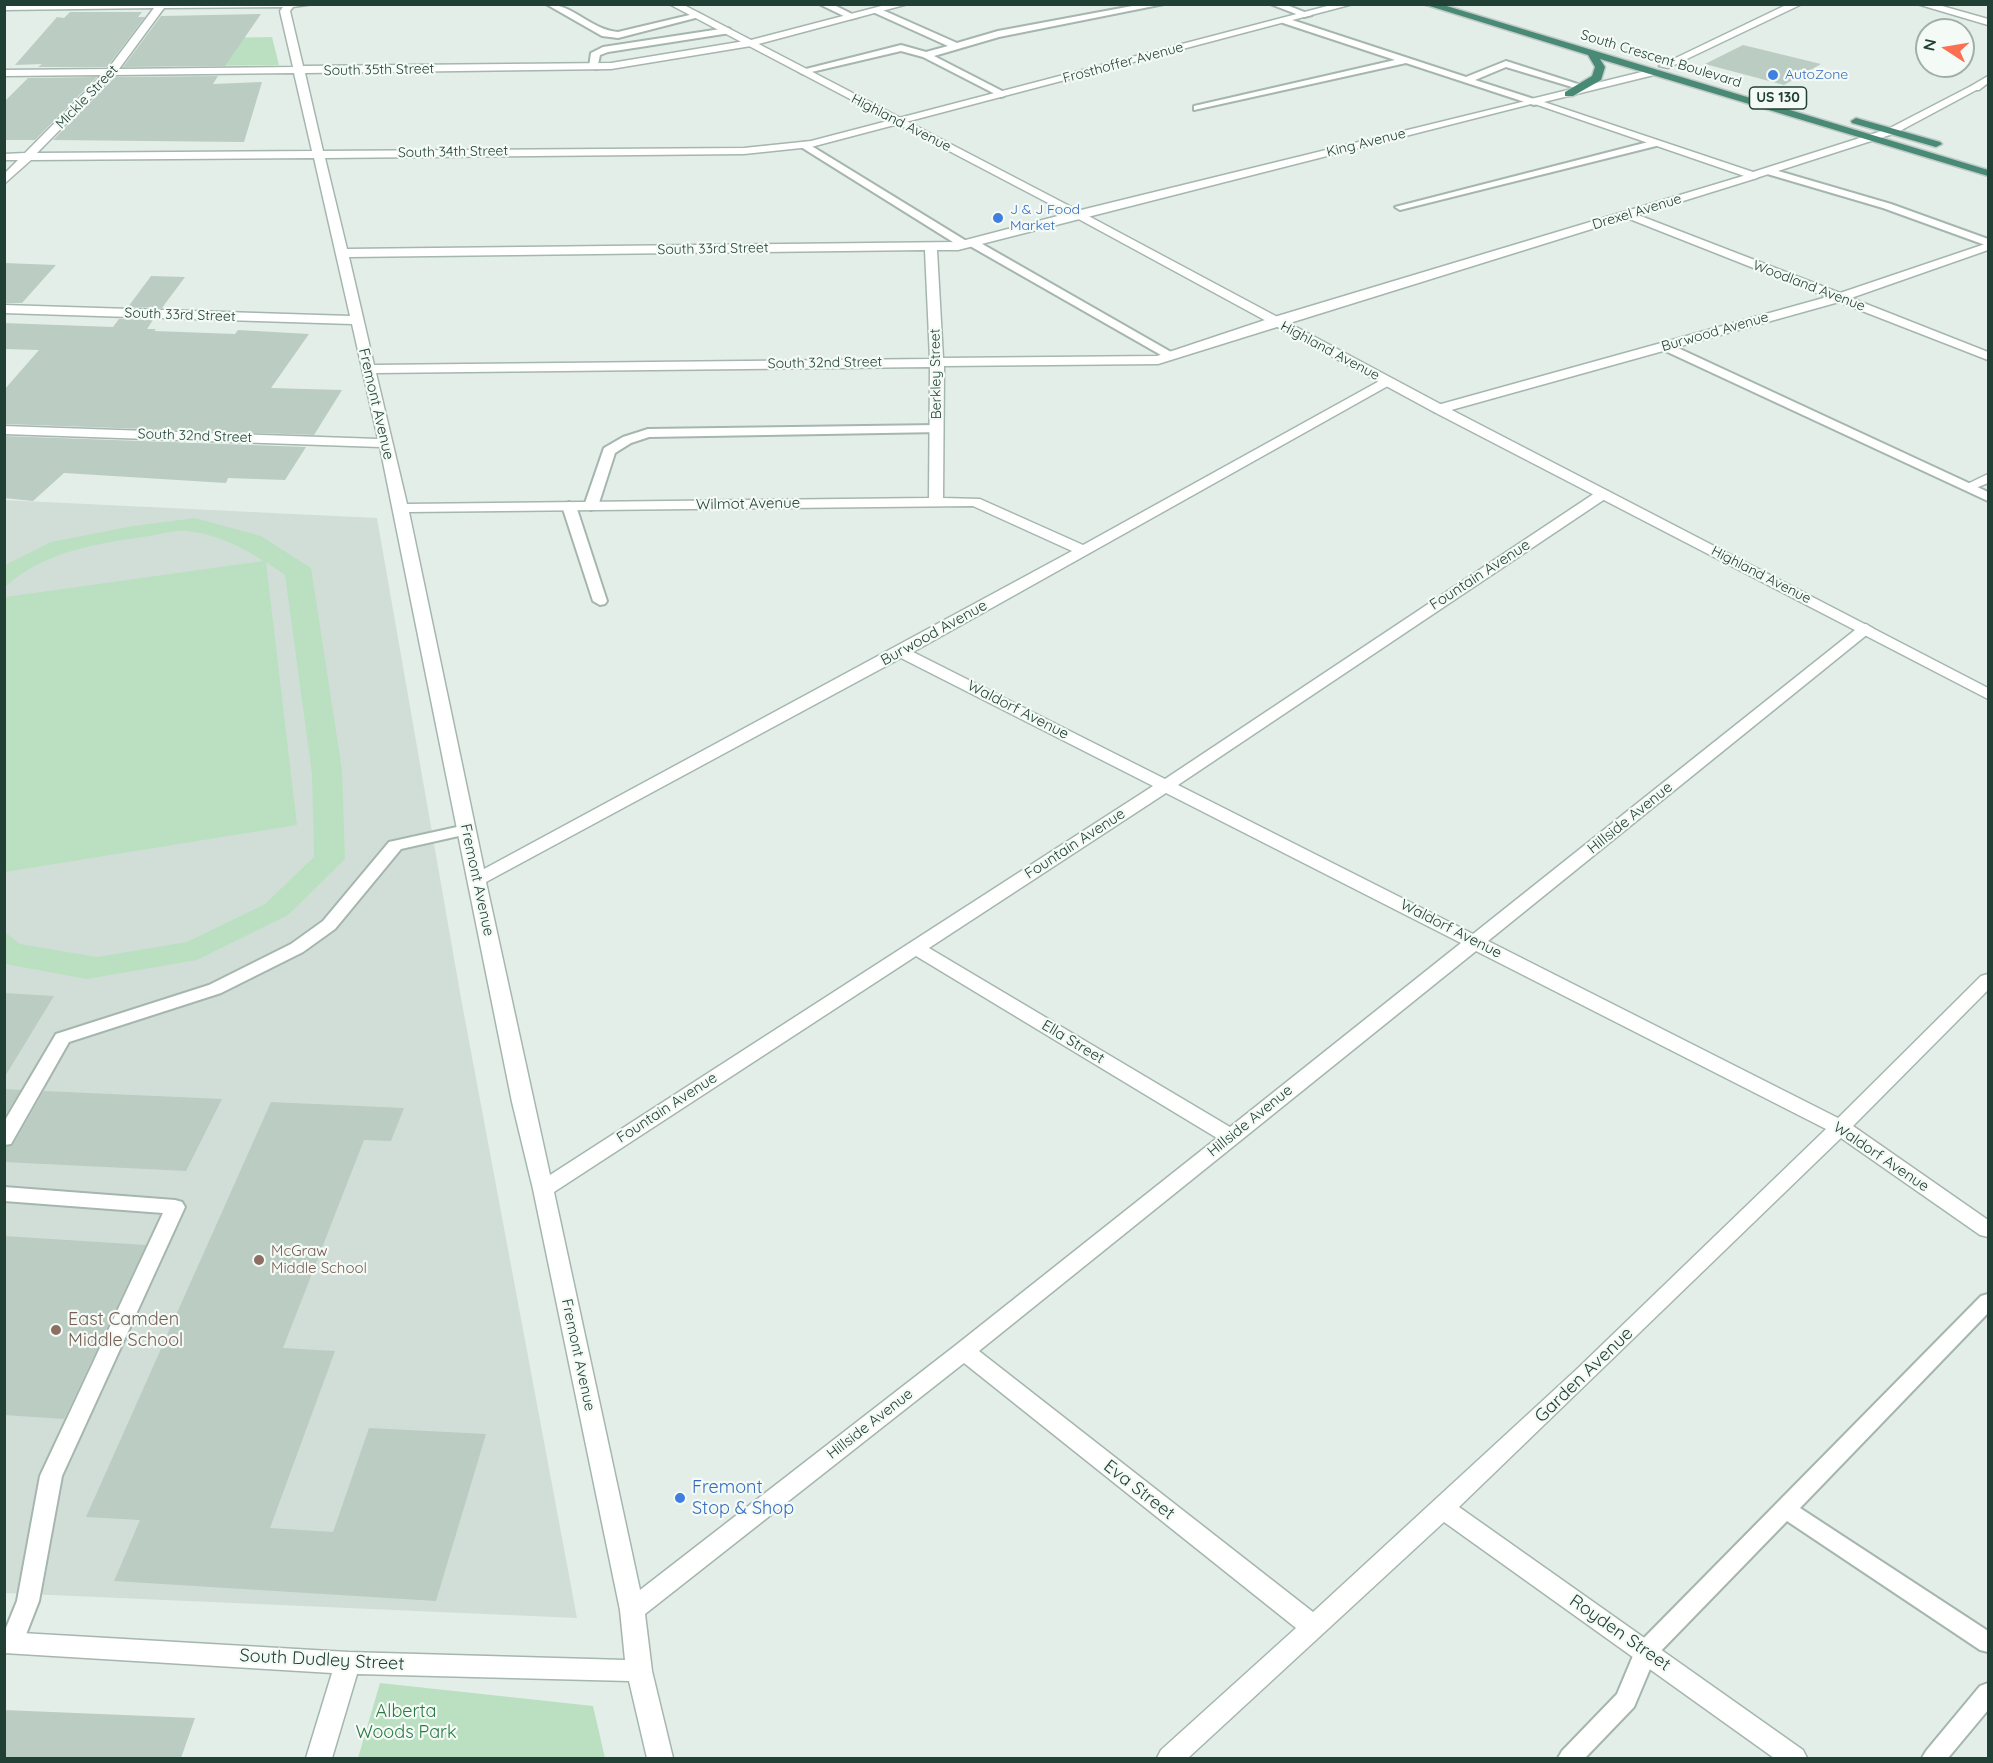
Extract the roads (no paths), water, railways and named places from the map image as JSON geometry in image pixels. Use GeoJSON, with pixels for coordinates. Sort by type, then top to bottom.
{"type":"FeatureCollection","features":[{"type":"Feature","properties":{"kind":"highway","name":"South Crescent Boulevard"},"geometry":{"type":"LineString","coordinates":[[1428,4],[1592,54],[1659,69],[1892,131],[1989,160]]}},
{"type":"Feature","properties":{"kind":"highway","name":"South Crescent Boulevard"},"geometry":{"type":"LineString","coordinates":[[1457,4],[1872,138],[1989,173]]}},
{"type":"Feature","properties":{"kind":"highway"},"geometry":{"type":"LineString","coordinates":[[1569,94],[1597,78],[1600,67],[1592,54]]}},
{"type":"Feature","properties":{"kind":"street","name":"Fremont Avenue"},"geometry":{"type":"LineString","coordinates":[[290,4],[285,11],[344,253],[356,320],[401,508],[522,1102],[543,1188],[632,1610],[639,1671],[660,1758]]}},
{"type":"Feature","properties":{"kind":"street"},"geometry":{"type":"LineString","coordinates":[[4,8],[308,4]]}},
{"type":"Feature","properties":{"kind":"street","name":"Highland Avenue"},"geometry":{"type":"LineString","coordinates":[[674,4],[1077,214],[1439,409],[1989,694]]}},
{"type":"Feature","properties":{"kind":"street","name":"South 35th Street"},"geometry":{"type":"LineString","coordinates":[[4,73],[594,67],[648,62],[751,44],[903,4]]}},
{"type":"Feature","properties":{"kind":"street","name":"Frosthoffer Avenue"},"geometry":{"type":"LineString","coordinates":[[897,121],[1348,4]]}},
{"type":"Feature","properties":{"kind":"street","name":"King Avenue"},"geometry":{"type":"LineString","coordinates":[[1077,214],[1569,94],[1659,69],[1797,4]]}},
{"type":"Feature","properties":{"kind":"street"},"geometry":{"type":"LineString","coordinates":[[1922,4],[1989,22]]}},
{"type":"Feature","properties":{"kind":"street","name":"Mickle Street"},"geometry":{"type":"LineString","coordinates":[[4,181],[111,72],[160,6]]}},
{"type":"Feature","properties":{"kind":"street","name":"Drexel Avenue"},"geometry":{"type":"LineString","coordinates":[[1276,321],[1629,215],[1872,138],[1892,131],[1989,79]]}},
{"type":"Feature","properties":{"kind":"street"},"geometry":{"type":"LineString","coordinates":[[1962,94],[1989,96]]}},
{"type":"Feature","properties":{"kind":"street"},"geometry":{"type":"LineString","coordinates":[[1534,102],[1753,176]]}},
{"type":"Feature","properties":{"kind":"street","name":"South 34th Street"},"geometry":{"type":"LineString","coordinates":[[4,157],[744,151],[805,145],[897,121]]}},
{"type":"Feature","properties":{"kind":"street","name":"South 33rd Street"},"geometry":{"type":"LineString","coordinates":[[344,253],[931,247],[969,244],[1077,214]]}},
{"type":"Feature","properties":{"kind":"street","name":"Woodland Avenue"},"geometry":{"type":"LineString","coordinates":[[1629,215],[1989,356]]}},
{"type":"Feature","properties":{"kind":"street","name":"Burwood Avenue"},"geometry":{"type":"LineString","coordinates":[[1439,409],[1839,298],[1989,244]]}},
{"type":"Feature","properties":{"kind":"street","name":"Berkley Street"},"geometry":{"type":"LineString","coordinates":[[931,247],[937,362],[936,501]]}},
{"type":"Feature","properties":{"kind":"street","name":"South 33rd Street"},"geometry":{"type":"LineString","coordinates":[[4,309],[356,320]]}},
{"type":"Feature","properties":{"kind":"street","name":"South 32nd Street"},"geometry":{"type":"LineString","coordinates":[[368,369],[1158,360],[1276,321]]}},
{"type":"Feature","properties":{"kind":"street","name":"Burwood Avenue"},"geometry":{"type":"LineString","coordinates":[[477,880],[901,652],[1388,382]]}},
{"type":"Feature","properties":{"kind":"street","name":"South 32nd Street"},"geometry":{"type":"LineString","coordinates":[[4,430],[385,443]]}},
{"type":"Feature","properties":{"kind":"street"},"geometry":{"type":"LineString","coordinates":[[1968,488],[1989,478]]}},
{"type":"Feature","properties":{"kind":"street","name":"Fountain Avenue"},"geometry":{"type":"LineString","coordinates":[[543,1188],[1167,785],[1603,494]]}},
{"type":"Feature","properties":{"kind":"street","name":"Wilmot Avenue"},"geometry":{"type":"LineString","coordinates":[[401,508],[975,502],[1084,551]]}},
{"type":"Feature","properties":{"kind":"street","name":"Hillside Avenue"},"geometry":{"type":"LineString","coordinates":[[632,1610],[964,1351],[1866,629]]}},
{"type":"Feature","properties":{"kind":"street","name":"Waldorf Avenue"},"geometry":{"type":"LineString","coordinates":[[901,652],[1841,1128],[1989,1230]]}},
{"type":"Feature","properties":{"kind":"street","name":"Ella Street"},"geometry":{"type":"LineString","coordinates":[[914,947],[1231,1137]]}},
{"type":"Feature","properties":{"kind":"street","name":"Garden Avenue"},"geometry":{"type":"LineString","coordinates":[[1170,1758],[1444,1509],[1841,1128],[1989,980]]}},
{"type":"Feature","properties":{"kind":"street","name":"Eva Street"},"geometry":{"type":"LineString","coordinates":[[964,1351],[1315,1628]]}},
{"type":"Feature","properties":{"kind":"street","name":"Royden Street"},"geometry":{"type":"LineString","coordinates":[[1444,1509],[1794,1758]]}},
{"type":"Feature","properties":{"kind":"street","name":"South Dudley Street"},"geometry":{"type":"LineString","coordinates":[[8,1643],[348,1663],[639,1671]]}},
{"type":"Feature","properties":{"kind":"street"},"geometry":{"type":"LineString","coordinates":[[319,1758],[348,1663]]}},
{"type":"Feature","properties":{"kind":"lane"},"geometry":{"type":"LineString","coordinates":[[550,4],[605,34],[618,35],[698,16]]}},
{"type":"Feature","properties":{"kind":"lane"},"geometry":{"type":"LineString","coordinates":[[822,4],[853,18]]}},
{"type":"Feature","properties":{"kind":"lane"},"geometry":{"type":"LineString","coordinates":[[926,55],[998,33],[1160,4]]}},
{"type":"Feature","properties":{"kind":"lane"},"geometry":{"type":"LineString","coordinates":[[1274,4],[1307,15]]}},
{"type":"Feature","properties":{"kind":"lane"},"geometry":{"type":"LineString","coordinates":[[878,11],[956,46]]}},
{"type":"Feature","properties":{"kind":"lane"},"geometry":{"type":"LineString","coordinates":[[1286,21],[1534,102]]}},
{"type":"Feature","properties":{"kind":"lane"},"geometry":{"type":"LineString","coordinates":[[666,24],[669,30],[680,38]]}},
{"type":"Feature","properties":{"kind":"lane"},"geometry":{"type":"LineString","coordinates":[[594,67],[596,53],[606,49],[727,31]]}},
{"type":"Feature","properties":{"kind":"lane"},"geometry":{"type":"LineString","coordinates":[[803,71],[901,48],[926,55],[1001,94]]}},
{"type":"Feature","properties":{"kind":"lane"},"geometry":{"type":"LineString","coordinates":[[1197,108],[1409,60]]}},
{"type":"Feature","properties":{"kind":"lane"},"geometry":{"type":"LineString","coordinates":[[1468,79],[1506,64],[1582,87]]}},
{"type":"Feature","properties":{"kind":"lane"},"geometry":{"type":"LineString","coordinates":[[1400,207],[1656,143]]}},
{"type":"Feature","properties":{"kind":"lane"},"geometry":{"type":"LineString","coordinates":[[805,145],[969,244],[1172,356]]}},
{"type":"Feature","properties":{"kind":"lane"},"geometry":{"type":"LineString","coordinates":[[1768,171],[1887,206],[1989,244]]}},
{"type":"Feature","properties":{"kind":"lane"},"geometry":{"type":"LineString","coordinates":[[1665,346],[1989,497]]}},
{"type":"Feature","properties":{"kind":"lane"},"geometry":{"type":"LineString","coordinates":[[591,506],[609,451],[627,440],[648,433],[937,429]]}},
{"type":"Feature","properties":{"kind":"lane"},"geometry":{"type":"LineString","coordinates":[[569,506],[600,601]]}},
{"type":"Feature","properties":{"kind":"lane"},"geometry":{"type":"LineString","coordinates":[[4,1139],[62,1038],[215,988],[297,948],[329,926],[395,846],[466,830]]}},
{"type":"Feature","properties":{"kind":"lane"},"geometry":{"type":"LineString","coordinates":[[4,1194],[175,1207],[51,1476],[28,1601],[8,1643]]}},
{"type":"Feature","properties":{"kind":"lane"},"geometry":{"type":"LineString","coordinates":[[1570,1758],[1626,1700],[1646,1651],[1989,1301]]}},
{"type":"Feature","properties":{"kind":"lane"},"geometry":{"type":"LineString","coordinates":[[1785,1509],[1989,1643]]}},
{"type":"Feature","properties":{"kind":"lane"},"geometry":{"type":"LineString","coordinates":[[1934,1758],[1989,1693]]}},
{"type":"Feature","properties":{"kind":"place","name":"AutoZone"},"geometry":{"type":"Point","coordinates":[1773,75]}},
{"type":"Feature","properties":{"kind":"place","name":"J & J Food Market"},"geometry":{"type":"Point","coordinates":[998,218]}},
{"type":"Feature","properties":{"kind":"place","name":"McGraw Middle School"},"geometry":{"type":"Point","coordinates":[259,1260]}},
{"type":"Feature","properties":{"kind":"place","name":"East Camden Middle School"},"geometry":{"type":"Point","coordinates":[56,1330]}},
{"type":"Feature","properties":{"kind":"place","name":"Fremont Stop & Shop"},"geometry":{"type":"Point","coordinates":[680,1498]}},
{"type":"Feature","properties":{"kind":"park label","name":"Alberta Woods Park"},"geometry":{"type":"Point","coordinates":[406,1722]}}]}
